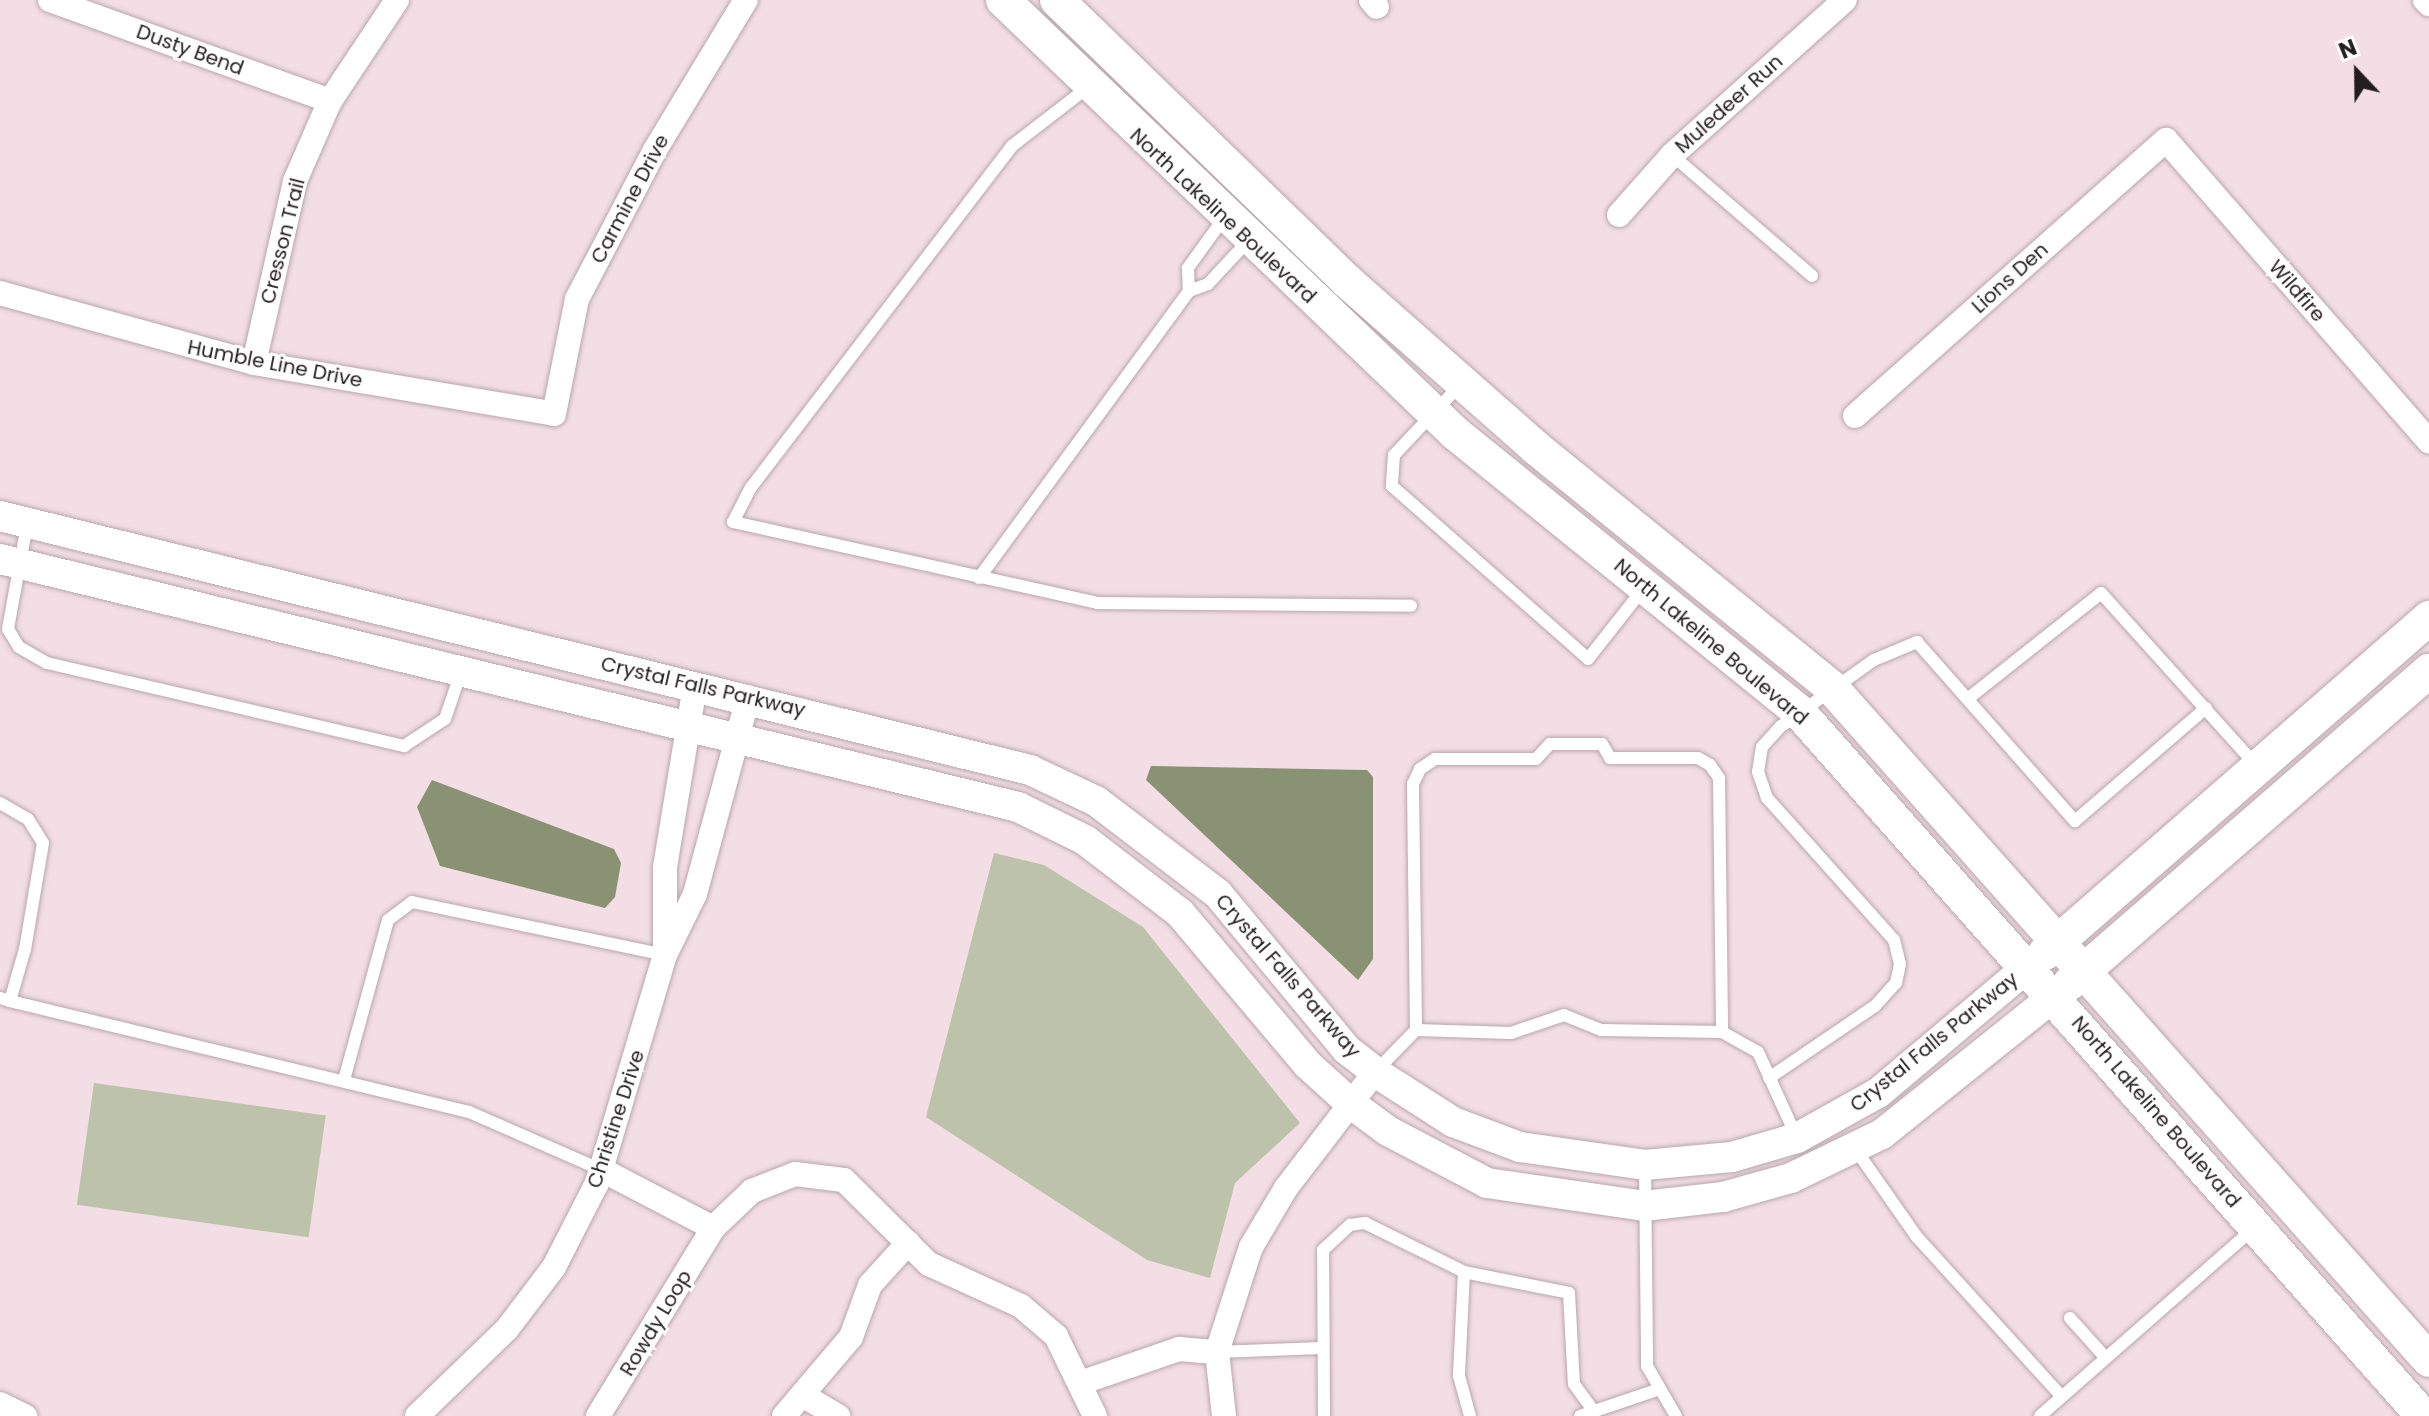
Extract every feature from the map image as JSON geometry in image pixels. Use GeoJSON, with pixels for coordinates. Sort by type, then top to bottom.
{"type":"FeatureCollection","features":[{"type":"Feature","properties":{"kind":"main road","name":"North Lakeline Boulevard"},"geometry":{"type":"LineString","coordinates":[[1003,0],[1087,88],[1433,413],[1799,712],[2029,966],[2423,1416]]}},
{"type":"Feature","properties":{"kind":"main road","name":"North Lakeline Boulevard"},"geometry":{"type":"LineString","coordinates":[[1057,0],[1462,383],[1831,687],[2426,1350]]}},
{"type":"Feature","properties":{"kind":"main road","name":"Crystal Falls Parkway"},"geometry":{"type":"LineString","coordinates":[[2029,966],[2429,618]]}},
{"type":"Feature","properties":{"kind":"main road","name":"Crystal Falls Parkway"},"geometry":{"type":"LineString","coordinates":[[2054,996],[2429,671]]}},
{"type":"Feature","properties":{"kind":"street","name":"Dusty Bend"},"geometry":{"type":"LineString","coordinates":[[50,0],[330,101]]}},
{"type":"Feature","properties":{"kind":"street","name":"Cresson Trail"},"geometry":{"type":"LineString","coordinates":[[254,363],[295,181],[330,101],[397,0]]}},
{"type":"Feature","properties":{"kind":"street","name":"Carmine Drive"},"geometry":{"type":"LineString","coordinates":[[554,414],[577,299],[655,150],[746,0]]}},
{"type":"Feature","properties":{"kind":"street","name":"Muledeer Run"},"geometry":{"type":"LineString","coordinates":[[1619,215],[1672,155],[1845,0]]}},
{"type":"Feature","properties":{"kind":"street","name":"Lions Den"},"geometry":{"type":"LineString","coordinates":[[1855,416],[2166,140]]}},
{"type":"Feature","properties":{"kind":"street","name":"Wildfire"},"geometry":{"type":"LineString","coordinates":[[2166,140],[2429,442]]}},
{"type":"Feature","properties":{"kind":"street","name":"Humble Line Drive"},"geometry":{"type":"LineString","coordinates":[[0,293],[254,363],[554,414]]}},
{"type":"Feature","properties":{"kind":"street","name":"Crystal Falls Parkway"},"geometry":{"type":"LineString","coordinates":[[14,519],[950,745],[1096,801],[1218,894],[1346,1049],[1375,1072],[1453,1122],[1520,1147],[1645,1165],[1732,1157],[1797,1138],[1878,1093],[2029,966]]}},
{"type":"Feature","properties":{"kind":"street","name":"Crystal Falls Parkway"},"geometry":{"type":"LineString","coordinates":[[9,560],[688,723],[1018,807],[1085,840],[1180,913],[1307,1064],[1350,1103],[1388,1131],[1487,1183],[1644,1206],[1723,1197],[1856,1150],[1946,1088],[2054,996]]}},
{"type":"Feature","properties":{"kind":"street","name":"Christine Drive"},"geometry":{"type":"LineString","coordinates":[[665,955],[665,867],[695,685]]}},
{"type":"Feature","properties":{"kind":"street","name":"Christine Drive"},"geometry":{"type":"LineString","coordinates":[[417,1416],[507,1329],[554,1267],[602,1170],[665,955],[695,894],[734,735],[748,697]]}},
{"type":"Feature","properties":{"kind":"street"},"geometry":{"type":"LineString","coordinates":[[1224,1416],[1217,1352],[1251,1247],[1350,1103],[1375,1072]]}},
{"type":"Feature","properties":{"kind":"street"},"geometry":{"type":"LineString","coordinates":[[602,1170],[713,1228]]}},
{"type":"Feature","properties":{"kind":"street","name":"Rowdy Loop"},"geometry":{"type":"LineString","coordinates":[[598,1416],[713,1228],[752,1191],[795,1174],[844,1180],[929,1264],[1021,1306],[1056,1336],[1083,1382],[1095,1416]]}},
{"type":"Feature","properties":{"kind":"street"},"geometry":{"type":"LineString","coordinates":[[784,1416],[851,1337],[885,1264],[908,1243]]}},
{"type":"Feature","properties":{"kind":"street"},"geometry":{"type":"LineString","coordinates":[[1083,1382],[1166,1352],[1217,1352]]}},
{"type":"Feature","properties":{"kind":"street"},"geometry":{"type":"LineString","coordinates":[[802,1395],[838,1416]]}},
{"type":"Feature","properties":{"kind":"street"},"geometry":{"type":"LineString","coordinates":[[0,1404],[25,1416]]}},
{"type":"Feature","properties":{"kind":"lane"},"geometry":{"type":"LineString","coordinates":[[1087,88],[1012,146],[751,487],[733,522],[1097,603],[1411,606]]}},
{"type":"Feature","properties":{"kind":"lane"},"geometry":{"type":"LineString","coordinates":[[1672,155],[1812,276]]}},
{"type":"Feature","properties":{"kind":"lane"},"geometry":{"type":"LineString","coordinates":[[979,578],[1189,291],[1208,284],[1236,229]]}},
{"type":"Feature","properties":{"kind":"lane"},"geometry":{"type":"LineString","coordinates":[[1189,291],[1188,268],[1236,229]]}},
{"type":"Feature","properties":{"kind":"lane"},"geometry":{"type":"LineString","coordinates":[[1462,383],[1394,455],[1392,486],[1588,659],[1645,587]]}},
{"type":"Feature","properties":{"kind":"lane"},"geometry":{"type":"LineString","coordinates":[[14,519],[9,560],[8,629],[19,647],[47,663],[404,746],[445,719],[462,669]]}},
{"type":"Feature","properties":{"kind":"lane"},"geometry":{"type":"LineString","coordinates":[[1970,697],[2101,593],[2258,767]]}},
{"type":"Feature","properties":{"kind":"lane"},"geometry":{"type":"LineString","coordinates":[[1769,1078],[1875,1006],[1896,983],[1900,964],[1894,940],[1767,798],[1758,772],[1762,747],[1799,712],[1831,687],[1900,644],[1917,642],[1970,697],[2075,821],[2206,708]]}},
{"type":"Feature","properties":{"kind":"lane"},"geometry":{"type":"LineString","coordinates":[[1375,1072],[1416,1030],[1413,784],[1420,769],[1435,759],[1536,759],[1550,744],[1602,744],[1610,758],[1698,758],[1719,778],[1722,1032]]}},
{"type":"Feature","properties":{"kind":"lane"},"geometry":{"type":"LineString","coordinates":[[0,803],[28,819],[43,843],[35,912],[5,1000],[469,1112],[602,1170]]}},
{"type":"Feature","properties":{"kind":"lane"},"geometry":{"type":"LineString","coordinates":[[344,1080],[388,920],[412,902],[665,955]]}},
{"type":"Feature","properties":{"kind":"lane"},"geometry":{"type":"LineString","coordinates":[[1416,1030],[1511,1033],[1564,1015],[1601,1030],[1722,1032],[1758,1052],[1797,1138]]}},
{"type":"Feature","properties":{"kind":"lane"},"geometry":{"type":"LineString","coordinates":[[1856,1150],[1917,1237],[2061,1396]]}},
{"type":"Feature","properties":{"kind":"lane"},"geometry":{"type":"LineString","coordinates":[[1645,1165],[1647,1366],[1657,1390],[1676,1416]]}},
{"type":"Feature","properties":{"kind":"lane"},"geometry":{"type":"LineString","coordinates":[[1324,1416],[1321,1348],[1323,1250],[1350,1225],[1365,1223],[1464,1272],[1569,1293],[1574,1384],[1594,1412]]}},
{"type":"Feature","properties":{"kind":"lane"},"geometry":{"type":"LineString","coordinates":[[2040,1416],[2256,1226]]}},
{"type":"Feature","properties":{"kind":"lane"},"geometry":{"type":"LineString","coordinates":[[1464,1272],[1459,1376],[1470,1416]]}},
{"type":"Feature","properties":{"kind":"lane"},"geometry":{"type":"LineString","coordinates":[[2070,1318],[2105,1357]]}},
{"type":"Feature","properties":{"kind":"lane"},"geometry":{"type":"LineString","coordinates":[[1217,1352],[1321,1348]]}},
{"type":"Feature","properties":{"kind":"lane"},"geometry":{"type":"LineString","coordinates":[[1580,1416],[1657,1390]]}},
{"type":"Feature","properties":{"kind":"shaded area"},"geometry":{"type":"Polygon","coordinates":[[[1151,766],[1367,770],[1373,777],[1373,959],[1358,980],[1146,780],[1151,766]]]}},
{"type":"Feature","properties":{"kind":"shaded area"},"geometry":{"type":"Polygon","coordinates":[[[432,780],[614,849],[621,863],[615,897],[605,908],[440,866],[417,807],[432,780]]]}},
{"type":"Feature","properties":{"kind":"shaded area"},"geometry":{"type":"Polygon","coordinates":[[[994,853],[1044,865],[1143,927],[1300,1123],[1235,1183],[1210,1278],[1147,1260],[926,1117],[994,853]]]}},
{"type":"Feature","properties":{"kind":"shaded area"},"geometry":{"type":"Polygon","coordinates":[[[94,1083],[326,1116],[309,1237],[77,1205],[94,1083]]]}}]}
